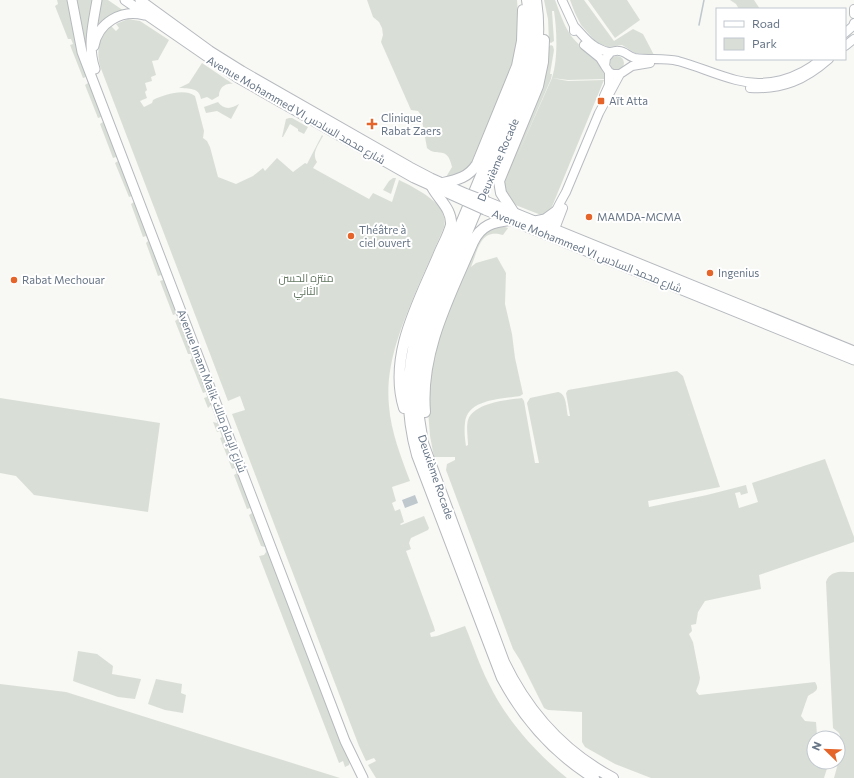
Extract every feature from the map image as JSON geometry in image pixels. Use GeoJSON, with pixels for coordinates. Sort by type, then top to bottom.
{"type":"FeatureCollection","features":[{"type":"Feature","properties":{"kind":"highway"},"geometry":{"type":"LineString","coordinates":[[442,184],[464,178],[472,172],[477,164],[517,66],[522,37],[523,0]]}},
{"type":"Feature","properties":{"kind":"highway","name":"Deuxième Rocade"},"geometry":{"type":"LineString","coordinates":[[527,0],[530,37],[524,72],[423,314],[415,339],[410,365],[408,391],[411,430],[417,455],[502,678],[522,711],[538,731],[566,758],[594,778]]}},
{"type":"Feature","properties":{"kind":"highway"},"geometry":{"type":"LineString","coordinates":[[427,456],[424,404],[425,384],[429,354],[435,335],[477,234],[491,223],[512,216],[501,193],[500,181],[534,98],[541,74],[544,56],[544,38],[542,20],[536,5]]}},
{"type":"Feature","properties":{"kind":"highway","name":"Deuxième Rocade"},"geometry":{"type":"LineString","coordinates":[[536,5],[538,43],[535,65],[529,87],[432,317],[424,342],[419,367],[417,399],[420,431],[427,456],[504,662],[515,684],[536,715],[553,734],[581,758],[613,778]]}},
{"type":"Feature","properties":{"kind":"highway"},"geometry":{"type":"LineString","coordinates":[[411,430],[400,390],[402,353],[410,325],[450,229],[451,221],[448,210],[432,187]]}},
{"type":"Feature","properties":{"kind":"main road","name":"Avenue Imam Malik شارع الإمام مالك"},"geometry":{"type":"LineString","coordinates":[[72,0],[82,52],[342,733],[363,778]]}},
{"type":"Feature","properties":{"kind":"main road","name":"Avenue Imam Malik شارع الإمام مالك"},"geometry":{"type":"LineString","coordinates":[[98,0],[90,42],[92,60],[350,738],[369,778]]}},
{"type":"Feature","properties":{"kind":"main road","name":"Avenue Mohammed VI شارع محمد السادس"},"geometry":{"type":"LineString","coordinates":[[125,0],[238,78],[397,169],[432,187],[466,198],[552,231],[854,351]]}},
{"type":"Feature","properties":{"kind":"main road","name":"Avenue Mohammed VI شارع محمد السادس"},"geometry":{"type":"LineString","coordinates":[[140,0],[210,51],[242,71],[466,198]]}},
{"type":"Feature","properties":{"kind":"main road"},"geometry":{"type":"LineString","coordinates":[[92,60],[96,37],[109,21],[118,16],[127,14],[140,14],[148,16]]}},
{"type":"Feature","properties":{"kind":"main road"},"geometry":{"type":"LineString","coordinates":[[535,221],[545,220],[556,211]]}},
{"type":"Feature","properties":{"kind":"main road","name":"Avenue Mohammed VI شارع محمد السادس"},"geometry":{"type":"LineString","coordinates":[[512,216],[535,221],[552,231],[854,360]]}},
{"type":"Feature","properties":{"kind":"street"},"geometry":{"type":"LineString","coordinates":[[562,0],[574,26],[593,46],[611,52],[618,50],[622,51],[628,56],[636,58],[676,61],[737,81],[760,83],[772,82],[794,76],[820,60]]}},
{"type":"Feature","properties":{"kind":"street"},"geometry":{"type":"LineString","coordinates":[[574,26],[574,31],[578,38],[600,58],[607,69],[613,74],[625,72],[630,64],[628,56]]}},
{"type":"Feature","properties":{"kind":"street"},"geometry":{"type":"LineString","coordinates":[[846,32],[854,26]]}},
{"type":"Feature","properties":{"kind":"street"},"geometry":{"type":"LineString","coordinates":[[846,45],[854,39]]}},
{"type":"Feature","properties":{"kind":"street"},"geometry":{"type":"LineString","coordinates":[[599,113],[609,85],[606,58],[611,52]]}},
{"type":"Feature","properties":{"kind":"street"},"geometry":{"type":"LineString","coordinates":[[628,68],[645,63],[667,64],[685,68],[737,86],[761,89],[796,82],[817,70],[829,60]]}},
{"type":"Feature","properties":{"kind":"street"},"geometry":{"type":"LineString","coordinates":[[552,231],[556,211],[566,192],[599,113],[620,74]]}},
{"type":"Feature","properties":{"kind":"street"},"geometry":{"type":"LineString","coordinates":[[552,231],[564,204],[566,192]]}},
{"type":"Feature","properties":{"kind":"green space"},"geometry":{"type":"Polygon","coordinates":[[[57,0],[67,0],[77,50],[211,402],[211,405],[208,408],[204,398],[207,397],[206,392],[203,393],[190,360],[192,358],[191,354],[188,354],[175,321],[178,319],[176,314],[173,315],[160,281],[163,280],[161,275],[158,276],[146,243],[148,241],[146,236],[143,237],[131,204],[134,202],[132,196],[129,197],[115,163],[118,161],[116,157],[113,158],[100,124],[103,122],[101,117],[98,118],[85,85],[88,83],[86,77],[83,78],[70,45],[73,44],[71,39],[68,39],[55,6],[58,4],[57,0]]]}},
{"type":"Feature","properties":{"kind":"green space"},"geometry":{"type":"Polygon","coordinates":[[[74,0],[95,0],[87,51],[86,51],[74,0]]]}},
{"type":"Feature","properties":{"kind":"green space"},"geometry":{"type":"Polygon","coordinates":[[[100,0],[108,0],[124,11],[101,23],[97,28],[100,0]]]}},
{"type":"Feature","properties":{"kind":"green space"},"geometry":{"type":"Polygon","coordinates":[[[367,0],[517,0],[519,28],[515,59],[472,166],[465,173],[446,177],[452,167],[450,160],[445,154],[431,151],[427,148],[421,115],[418,111],[411,110],[381,42],[383,35],[382,28],[379,22],[373,17],[367,0]]]}},
{"type":"Feature","properties":{"kind":"green space"},"geometry":{"type":"Polygon","coordinates":[[[544,0],[555,0],[569,33],[597,61],[604,73],[605,79],[568,80],[552,78],[556,54],[555,19],[554,11],[552,11],[554,41],[551,43],[549,42],[548,19],[544,0]]]}},
{"type":"Feature","properties":{"kind":"green space"},"geometry":{"type":"Polygon","coordinates":[[[570,0],[584,0],[614,41],[633,29],[643,34],[654,55],[635,53],[622,45],[608,47],[596,42],[581,25],[570,0]]]}},
{"type":"Feature","properties":{"kind":"green space"},"geometry":{"type":"Polygon","coordinates":[[[588,0],[627,0],[640,20],[615,38],[588,0]]]}},
{"type":"Feature","properties":{"kind":"green space"},"geometry":{"type":"Polygon","coordinates":[[[730,0],[754,0],[759,8],[738,8],[736,4],[730,0]]]}},
{"type":"Feature","properties":{"kind":"green space","name":"منتزه الحسن الثاني"},"geometry":{"type":"Polygon","coordinates":[[[128,19],[140,21],[169,40],[158,60],[152,61],[156,75],[151,77],[152,81],[145,83],[147,98],[140,101],[144,107],[152,103],[153,100],[174,93],[180,92],[195,96],[204,131],[203,138],[207,141],[210,147],[218,177],[236,184],[253,176],[263,168],[265,171],[277,158],[293,172],[305,163],[307,164],[322,135],[323,136],[315,152],[315,159],[317,162],[313,168],[369,199],[373,193],[392,202],[399,180],[422,192],[437,204],[442,211],[444,227],[405,319],[395,347],[389,376],[388,391],[390,416],[397,444],[410,481],[392,487],[396,501],[392,503],[395,511],[400,509],[404,522],[400,524],[401,525],[424,516],[429,528],[428,530],[411,538],[409,543],[411,549],[406,551],[434,627],[435,631],[430,633],[431,637],[465,626],[485,675],[503,709],[533,746],[567,778],[376,778],[368,765],[376,761],[374,758],[366,761],[359,746],[232,414],[245,410],[240,396],[228,401],[100,66],[98,55],[101,39],[111,26],[116,31],[119,28],[116,24],[128,19]]]}},
{"type":"Feature","properties":{"kind":"green space"},"geometry":{"type":"Polygon","coordinates":[[[551,45],[553,46],[554,50],[550,74],[552,74],[551,79],[515,161],[552,78],[568,81],[604,80],[551,209],[548,214],[541,215],[513,204],[506,195],[504,180],[548,47],[551,45]]]}},
{"type":"Feature","properties":{"kind":"green space"},"geometry":{"type":"Polygon","coordinates":[[[614,56],[620,56],[624,60],[624,66],[620,70],[614,70],[610,66],[610,60],[614,56]]]}},
{"type":"Feature","properties":{"kind":"green space"},"geometry":{"type":"Polygon","coordinates":[[[202,63],[233,84],[227,84],[223,87],[219,96],[212,100],[207,97],[201,99],[198,92],[193,89],[179,88],[189,83],[202,63]]]}},
{"type":"Feature","properties":{"kind":"green space"},"geometry":{"type":"Polygon","coordinates":[[[218,102],[220,105],[228,108],[239,104],[231,119],[217,111],[206,113],[204,107],[218,102]]]}},
{"type":"Feature","properties":{"kind":"green space"},"geometry":{"type":"Polygon","coordinates":[[[292,118],[308,127],[304,134],[290,124],[282,137],[286,119],[292,118]]]}},
{"type":"Feature","properties":{"kind":"green space"},"geometry":{"type":"Polygon","coordinates":[[[393,178],[396,178],[391,194],[383,190],[393,178]]]}},
{"type":"Feature","properties":{"kind":"green space"},"geometry":{"type":"Polygon","coordinates":[[[502,226],[508,228],[503,235],[489,235],[481,242],[471,267],[476,263],[497,257],[506,273],[505,304],[523,394],[520,396],[486,402],[472,409],[467,415],[465,423],[466,446],[468,445],[467,423],[471,414],[491,403],[522,398],[524,401],[535,463],[539,463],[527,403],[530,398],[558,392],[561,393],[565,398],[568,416],[570,416],[566,393],[568,390],[677,371],[683,376],[720,487],[648,501],[649,507],[746,485],[748,493],[741,495],[740,492],[735,493],[739,508],[758,502],[752,483],[825,459],[854,537],[854,542],[759,575],[761,589],[705,601],[698,612],[696,624],[691,625],[692,631],[689,634],[693,642],[700,678],[696,691],[699,695],[815,682],[817,689],[808,696],[801,716],[805,721],[816,722],[817,730],[806,730],[806,770],[826,770],[824,778],[651,778],[615,764],[585,747],[582,742],[582,712],[548,710],[544,708],[513,649],[446,470],[447,464],[455,460],[455,457],[434,457],[430,436],[428,410],[430,377],[441,331],[478,240],[492,228],[502,226]]]}},
{"type":"Feature","properties":{"kind":"green space"},"geometry":{"type":"Polygon","coordinates":[[[0,398],[160,423],[148,512],[34,495],[16,476],[0,473],[0,398]]]}},
{"type":"Feature","properties":{"kind":"green space"},"geometry":{"type":"Polygon","coordinates":[[[213,422],[220,425],[341,744],[350,762],[349,765],[345,767],[343,761],[339,763],[259,556],[264,555],[266,552],[265,547],[261,546],[249,515],[252,513],[250,508],[247,509],[234,475],[237,473],[235,468],[232,469],[220,438],[222,437],[220,431],[217,432],[213,422]]]}},
{"type":"Feature","properties":{"kind":"green space"},"geometry":{"type":"Polygon","coordinates":[[[854,572],[854,778],[834,778],[836,770],[846,770],[846,730],[835,730],[833,728],[826,582],[834,573],[854,572]]]}},
{"type":"Feature","properties":{"kind":"green space"},"geometry":{"type":"Polygon","coordinates":[[[78,651],[97,654],[113,666],[112,674],[141,679],[135,699],[118,697],[73,681],[78,651]]]}},
{"type":"Feature","properties":{"kind":"green space"},"geometry":{"type":"Polygon","coordinates":[[[156,679],[182,684],[181,693],[186,695],[183,713],[165,710],[148,704],[156,679]]]}},
{"type":"Feature","properties":{"kind":"green space"},"geometry":{"type":"Polygon","coordinates":[[[0,684],[66,692],[340,778],[0,778],[0,684]]]}},
{"type":"Feature","properties":{"kind":"shaded area"},"geometry":{"type":"Polygon","coordinates":[[[415,495],[418,503],[405,508],[402,500],[415,495]]]}},
{"type":"Feature","properties":{"kind":"waterway"},"geometry":{"type":"LineString","coordinates":[[699,25],[704,0]]}},
{"type":"Feature","properties":{"kind":"place","name":"Aït Atta"},"geometry":{"type":"Point","coordinates":[601,101]}},
{"type":"Feature","properties":{"kind":"place","name":"Clinique Rabat Zaers"},"geometry":{"type":"Point","coordinates":[372,124]}},
{"type":"Feature","properties":{"kind":"place","name":"MAMDA-MCMA"},"geometry":{"type":"Point","coordinates":[589,217]}},
{"type":"Feature","properties":{"kind":"place","name":"Théâtre à ciel ouvert"},"geometry":{"type":"Point","coordinates":[351,236]}},
{"type":"Feature","properties":{"kind":"place","name":"Ingenius"},"geometry":{"type":"Point","coordinates":[710,273]}},
{"type":"Feature","properties":{"kind":"place","name":"Rabat Mechouar"},"geometry":{"type":"Point","coordinates":[14,280]}}]}
